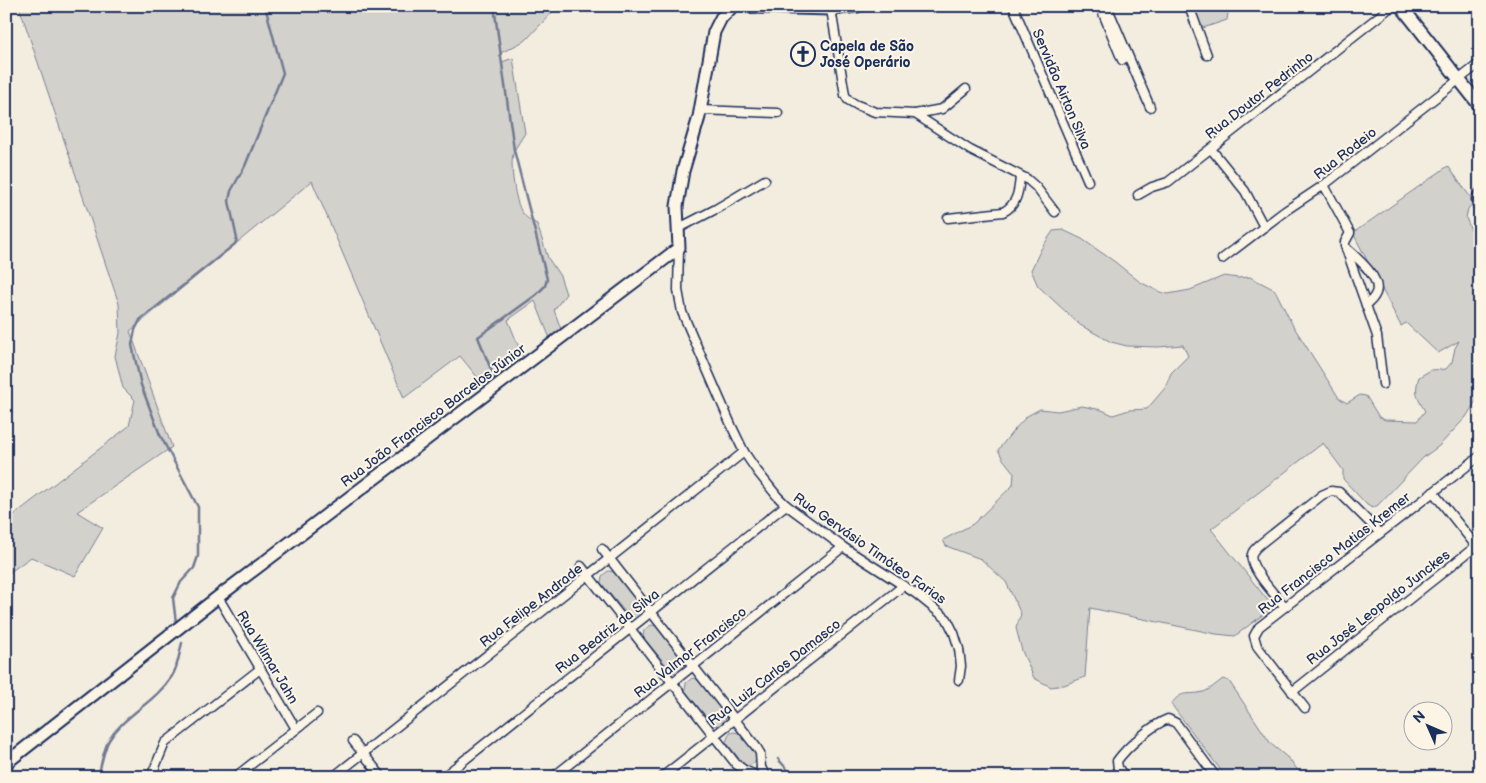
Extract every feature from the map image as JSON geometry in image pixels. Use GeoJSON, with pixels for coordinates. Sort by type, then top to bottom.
{"type":"FeatureCollection","features":[{"type":"Feature","properties":{"kind":"street"},"geometry":{"type":"LineString","coordinates":[[679,248],[677,206],[679,187],[700,110],[714,32],[721,18],[733,6]]}},
{"type":"Feature","properties":{"kind":"street"},"geometry":{"type":"LineString","coordinates":[[749,6],[753,8],[831,9],[857,6]]}},
{"type":"Feature","properties":{"kind":"street","name":"Servidão Airton Silva"},"geometry":{"type":"LineString","coordinates":[[1013,6],[1088,181]]}},
{"type":"Feature","properties":{"kind":"street"},"geometry":{"type":"LineString","coordinates":[[1100,6],[1122,60]]}},
{"type":"Feature","properties":{"kind":"street"},"geometry":{"type":"LineString","coordinates":[[1107,6],[1150,107]]}},
{"type":"Feature","properties":{"kind":"street"},"geometry":{"type":"LineString","coordinates":[[1189,6],[1207,55]]}},
{"type":"Feature","properties":{"kind":"street","name":"Rua Doutor Pedrinho"},"geometry":{"type":"LineString","coordinates":[[1138,195],[1148,188],[1168,182],[1392,6]]}},
{"type":"Feature","properties":{"kind":"street"},"geometry":{"type":"LineString","coordinates":[[1401,6],[1480,106]]}},
{"type":"Feature","properties":{"kind":"street"},"geometry":{"type":"LineString","coordinates":[[831,9],[845,96],[857,106],[875,112],[915,114],[942,109],[966,89]]}},
{"type":"Feature","properties":{"kind":"street","name":"Rua Rodeio"},"geometry":{"type":"LineString","coordinates":[[1222,259],[1285,211],[1324,185],[1480,63]]}},
{"type":"Feature","properties":{"kind":"street"},"geometry":{"type":"LineString","coordinates":[[700,110],[778,113]]}},
{"type":"Feature","properties":{"kind":"street"},"geometry":{"type":"LineString","coordinates":[[915,114],[970,150],[1027,179],[1036,187],[1055,212]]}},
{"type":"Feature","properties":{"kind":"street"},"geometry":{"type":"LineString","coordinates":[[1210,149],[1245,191],[1264,227]]}},
{"type":"Feature","properties":{"kind":"street"},"geometry":{"type":"LineString","coordinates":[[948,218],[1003,212],[1010,208],[1019,191],[1020,176]]}},
{"type":"Feature","properties":{"kind":"street"},"geometry":{"type":"LineString","coordinates":[[679,228],[765,180]]}},
{"type":"Feature","properties":{"kind":"street"},"geometry":{"type":"LineString","coordinates":[[1324,185],[1350,232],[1345,246],[1377,336],[1383,384]]}},
{"type":"Feature","properties":{"kind":"street"},"geometry":{"type":"LineString","coordinates":[[1345,246],[1366,266],[1377,286],[1377,292],[1366,306]]}},
{"type":"Feature","properties":{"kind":"street","name":"Rua Gervásio Timóteo Farias"},"geometry":{"type":"LineString","coordinates":[[679,248],[678,290],[682,312],[744,452],[768,485],[786,505],[843,547],[931,605],[947,619],[959,649],[962,666],[959,680]]}},
{"type":"Feature","properties":{"kind":"street","name":"Rua João Francisco Barcelos Júnior"},"geometry":{"type":"LineString","coordinates":[[6,762],[218,597],[679,248]]}},
{"type":"Feature","properties":{"kind":"street","name":"Rua Felipe Andrade"},"geometry":{"type":"LineString","coordinates":[[333,777],[744,452]]}},
{"type":"Feature","properties":{"kind":"street","name":"Rua Francisco Matias Kremer"},"geometry":{"type":"LineString","coordinates":[[1305,708],[1254,641],[1254,636],[1260,626],[1480,456]]}},
{"type":"Feature","properties":{"kind":"street"},"geometry":{"type":"LineString","coordinates":[[1285,607],[1254,568],[1251,560],[1252,552],[1322,495],[1331,491],[1339,492],[1380,533]]}},
{"type":"Feature","properties":{"kind":"street"},"geometry":{"type":"LineString","coordinates":[[1433,492],[1478,544]]}},
{"type":"Feature","properties":{"kind":"street","name":"Rua Beatriz da Silva"},"geometry":{"type":"LineString","coordinates":[[442,777],[786,505]]}},
{"type":"Feature","properties":{"kind":"street","name":"Rua José Leopoldo Junckes"},"geometry":{"type":"LineString","coordinates":[[1292,692],[1478,544]]}},
{"type":"Feature","properties":{"kind":"street","name":"Rua Valmor Francisco"},"geometry":{"type":"LineString","coordinates":[[553,777],[843,547]]}},
{"type":"Feature","properties":{"kind":"street"},"geometry":{"type":"LineString","coordinates":[[602,549],[757,748],[760,753],[761,768],[767,777]]}},
{"type":"Feature","properties":{"kind":"street"},"geometry":{"type":"LineString","coordinates":[[581,566],[736,764],[754,775],[761,768]]}},
{"type":"Feature","properties":{"kind":"street","name":"Rua Luiz Carlos Damasco"},"geometry":{"type":"LineString","coordinates":[[662,777],[903,586]]}},
{"type":"Feature","properties":{"kind":"street","name":"Rua Wilmar Jahn"},"geometry":{"type":"LineString","coordinates":[[218,597],[296,729]]}},
{"type":"Feature","properties":{"kind":"street"},"geometry":{"type":"LineString","coordinates":[[152,777],[165,743],[260,669]]}},
{"type":"Feature","properties":{"kind":"street"},"geometry":{"type":"LineString","coordinates":[[235,777],[317,712]]}},
{"type":"Feature","properties":{"kind":"street"},"geometry":{"type":"LineString","coordinates":[[1125,777],[1118,768],[1117,761],[1128,748],[1168,719],[1176,724],[1216,777]]}},
{"type":"Feature","properties":{"kind":"street"},"geometry":{"type":"LineString","coordinates":[[353,741],[382,777]]}},
{"type":"Feature","properties":{"kind":"shaded area"},"geometry":{"type":"Polygon","coordinates":[[[19,6],[558,6],[526,40],[499,54],[502,62],[513,58],[525,133],[512,159],[515,193],[522,212],[537,224],[548,258],[560,276],[566,294],[554,310],[562,332],[551,341],[535,301],[508,320],[524,360],[487,389],[460,356],[404,398],[312,181],[130,331],[172,447],[77,512],[103,528],[75,576],[31,557],[6,575],[6,521],[129,426],[135,400],[123,388],[115,356],[120,333],[119,304],[19,6]]]}},
{"type":"Feature","properties":{"kind":"shaded area"},"geometry":{"type":"Polygon","coordinates":[[[1192,6],[1229,6],[1227,20],[1200,29],[1192,6]]]}},
{"type":"Feature","properties":{"kind":"shaded area"},"geometry":{"type":"Polygon","coordinates":[[[1448,166],[1474,202],[1468,209],[1466,218],[1471,230],[1480,243],[1480,328],[1476,330],[1480,329],[1480,395],[1466,417],[1439,446],[1424,457],[1373,508],[1367,505],[1343,479],[1343,470],[1323,443],[1211,529],[1273,607],[1235,636],[1216,634],[1090,608],[1085,677],[1064,685],[1051,687],[1034,678],[1022,651],[1016,628],[1021,614],[1006,582],[981,559],[946,546],[943,540],[973,524],[1013,485],[1014,473],[998,450],[1027,416],[1040,409],[1058,411],[1082,406],[1102,410],[1113,415],[1129,410],[1147,409],[1165,388],[1171,373],[1188,356],[1183,345],[1158,347],[1127,346],[1111,342],[1080,325],[1038,286],[1031,270],[1041,249],[1053,231],[1063,230],[1082,239],[1140,282],[1160,292],[1168,294],[1190,290],[1224,276],[1250,277],[1275,290],[1292,324],[1339,398],[1347,403],[1360,395],[1366,396],[1379,417],[1385,420],[1417,421],[1425,411],[1417,395],[1419,377],[1431,370],[1446,369],[1452,362],[1455,348],[1459,341],[1438,353],[1406,323],[1401,326],[1353,233],[1448,166]]]}},
{"type":"Feature","properties":{"kind":"shaded area"},"geometry":{"type":"Polygon","coordinates":[[[608,571],[615,572],[643,606],[642,615],[638,619],[630,618],[601,583],[602,576],[608,571]]]}},
{"type":"Feature","properties":{"kind":"shaded area"},"geometry":{"type":"Polygon","coordinates":[[[651,625],[657,626],[685,661],[684,669],[680,673],[672,672],[643,637],[644,630],[651,625]]]}},
{"type":"Feature","properties":{"kind":"shaded area"},"geometry":{"type":"Polygon","coordinates":[[[692,678],[698,679],[726,714],[725,723],[721,726],[713,725],[685,691],[686,683],[692,678]]]}},
{"type":"Feature","properties":{"kind":"shaded area"},"geometry":{"type":"Polygon","coordinates":[[[1223,679],[1229,681],[1271,744],[1288,758],[1301,774],[1300,777],[1226,777],[1171,704],[1179,696],[1206,691],[1223,679]]]}},
{"type":"Feature","properties":{"kind":"shaded area"},"geometry":{"type":"Polygon","coordinates":[[[733,732],[740,733],[755,750],[757,758],[753,764],[744,765],[726,742],[729,734],[733,732]]]}},
{"type":"Feature","properties":{"kind":"waterway"},"geometry":{"type":"LineString","coordinates":[[176,623],[173,598],[181,582],[194,568],[198,556],[198,507],[160,435],[141,385],[132,345],[135,330],[140,320],[235,244],[237,239],[229,201],[231,191],[245,166],[283,73],[265,6]]}},
{"type":"Feature","properties":{"kind":"waterway"},"geometry":{"type":"LineString","coordinates":[[494,6],[514,150],[547,279],[545,286],[536,295],[478,337],[496,382]]}},
{"type":"Feature","properties":{"kind":"waterway"},"geometry":{"type":"LineString","coordinates":[[98,777],[107,743],[123,723],[158,693],[172,676],[176,669],[182,643]]}},
{"type":"Feature","properties":{"kind":"waterway"},"geometry":{"type":"LineString","coordinates":[[778,759],[794,777]]}},
{"type":"Feature","properties":{"kind":"place","name":"Capela de São José Operário"},"geometry":{"type":"Point","coordinates":[803,54]}}]}
